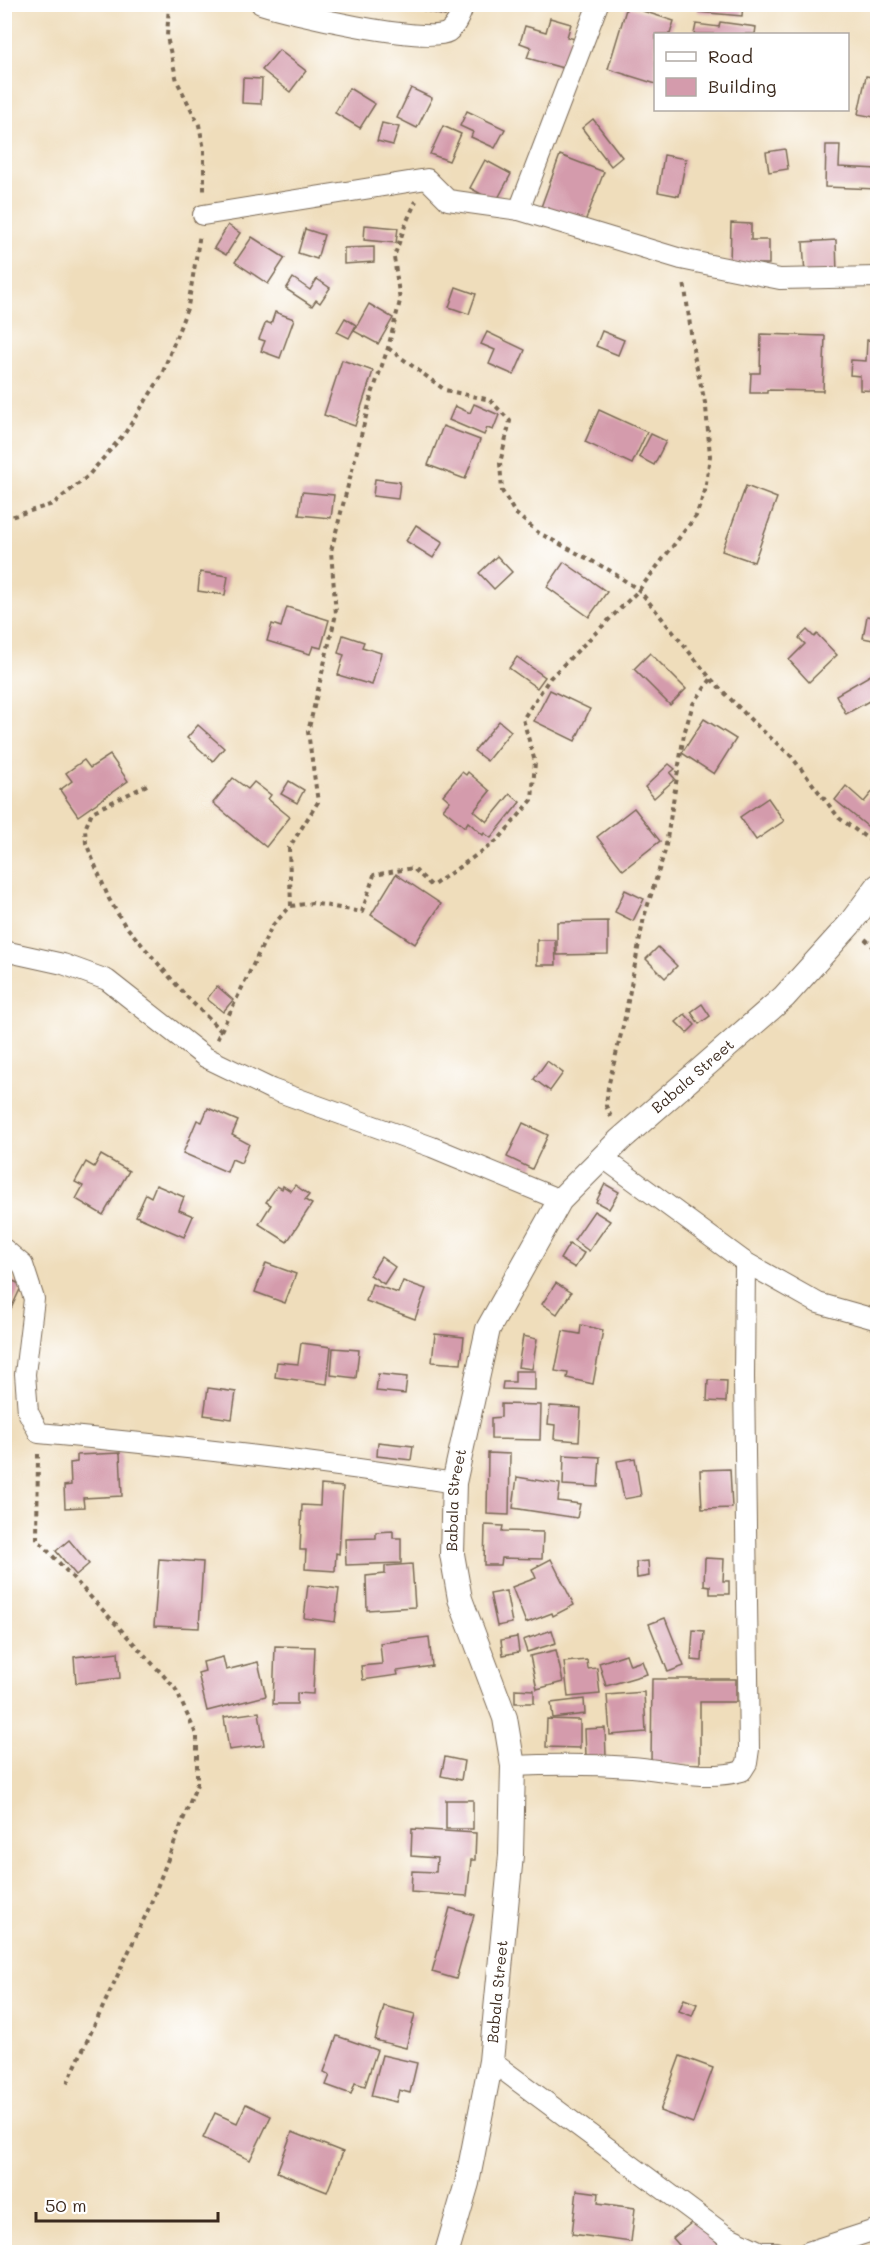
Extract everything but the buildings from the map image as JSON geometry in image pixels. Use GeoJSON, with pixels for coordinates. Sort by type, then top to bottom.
{"type":"FeatureCollection","features":[{"type":"Feature","properties":{"kind":"street"},"geometry":{"type":"LineString","coordinates":[[261,4],[350,25],[428,36],[447,32],[461,16],[464,4]]}},
{"type":"Feature","properties":{"kind":"street"},"geometry":{"type":"LineString","coordinates":[[519,210],[598,4]]}},
{"type":"Feature","properties":{"kind":"street"},"geometry":{"type":"LineString","coordinates":[[203,215],[427,179],[448,200],[519,210],[681,259],[780,279],[878,277]]}},
{"type":"Feature","properties":{"kind":"street","name":"Babala Street"},"geometry":{"type":"LineString","coordinates":[[447,2253],[467,2183],[491,2061],[511,1855],[513,1766],[505,1718],[460,1599],[452,1554],[454,1484],[488,1329],[560,1200],[620,1140],[783,997],[849,925],[878,886]]}},
{"type":"Feature","properties":{"kind":"street"},"geometry":{"type":"LineString","coordinates":[[4,951],[63,964],[107,980],[205,1057],[271,1089],[432,1147],[560,1200]]}},
{"type":"Feature","properties":{"kind":"street"},"geometry":{"type":"LineString","coordinates":[[602,1157],[746,1262],[819,1303],[878,1320]]}},
{"type":"Feature","properties":{"kind":"street"},"geometry":{"type":"LineString","coordinates":[[4,1249],[23,1265],[34,1299],[25,1374],[28,1412],[39,1432],[307,1461],[454,1484]]}},
{"type":"Feature","properties":{"kind":"street"},"geometry":{"type":"LineString","coordinates":[[513,1766],[581,1763],[691,1774],[730,1775],[742,1772],[747,1763],[749,1749],[744,1377],[746,1262]]}},
{"type":"Feature","properties":{"kind":"street"},"geometry":{"type":"LineString","coordinates":[[491,2061],[725,2235],[761,2252],[775,2253]]}},
{"type":"Feature","properties":{"kind":"street"},"geometry":{"type":"LineString","coordinates":[[808,2253],[878,2229]]}},
{"type":"Feature","properties":{"kind":"path"},"geometry":{"type":"LineString","coordinates":[[4,519],[53,504],[87,477],[125,433],[161,377],[188,306],[203,215],[204,149],[199,125],[177,81],[167,37],[169,4]]}},
{"type":"Feature","properties":{"kind":"path"},"geometry":{"type":"LineString","coordinates":[[291,906],[289,848],[318,802],[308,732],[336,614],[331,551],[371,397],[388,348],[400,302],[394,257],[406,223],[427,179]]}},
{"type":"Feature","properties":{"kind":"path"},"geometry":{"type":"LineString","coordinates":[[205,1057],[222,1032],[272,927],[291,906],[312,903],[362,912],[374,875],[413,868],[432,886],[498,840],[532,800],[535,762],[523,719],[550,678],[639,590],[696,516],[705,492],[710,456],[706,407],[694,355],[681,259]]}},
{"type":"Feature","properties":{"kind":"path"},"geometry":{"type":"LineString","coordinates":[[388,348],[446,390],[490,400],[510,421],[500,463],[502,491],[515,513],[539,533],[609,570],[639,590],[711,679],[752,721],[791,756],[839,818],[878,846]]}},
{"type":"Feature","properties":{"kind":"path"},"geometry":{"type":"LineString","coordinates":[[620,1140],[606,1106],[608,1087],[624,1023],[644,917],[665,851],[684,734],[693,704],[711,679]]}},
{"type":"Feature","properties":{"kind":"path"},"geometry":{"type":"LineString","coordinates":[[147,785],[92,813],[85,829],[86,843],[109,899],[124,924],[222,1032]]}},
{"type":"Feature","properties":{"kind":"path"},"geometry":{"type":"LineString","coordinates":[[39,1432],[37,1539],[175,1688],[197,1736],[197,1784],[149,1908],[66,2086]]}}]}
